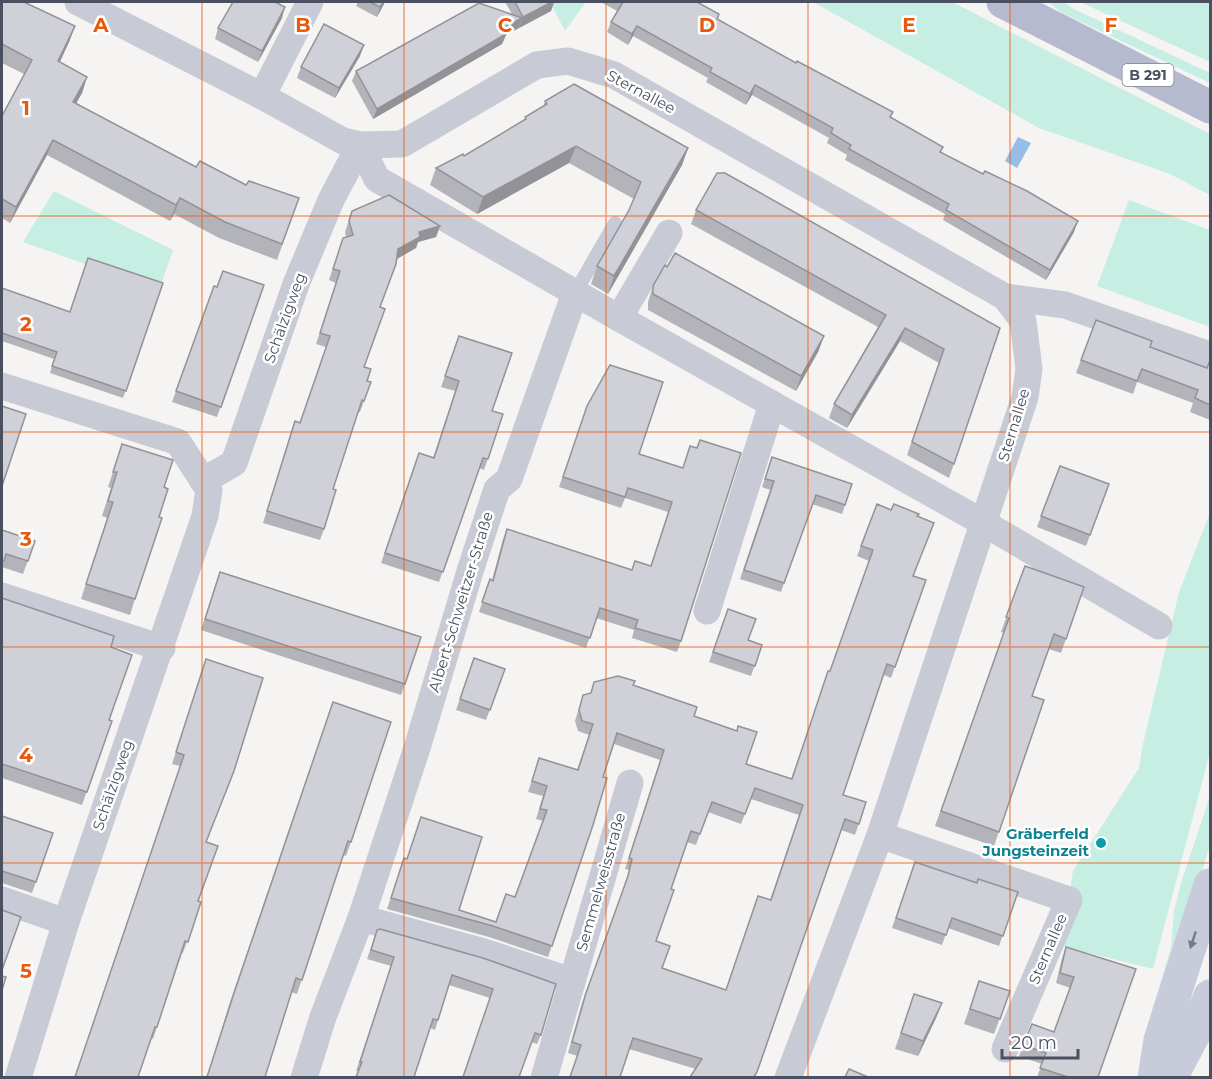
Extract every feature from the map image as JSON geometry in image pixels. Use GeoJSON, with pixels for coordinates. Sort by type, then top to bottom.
{"type":"FeatureCollection","features":[{"type":"Feature","properties":{"kind":"main road","name":"B 291"},"geometry":{"type":"LineString","coordinates":[[1003,2],[1210,107]]}},
{"type":"Feature","properties":{"kind":"main road"},"geometry":{"type":"LineString","coordinates":[[1154,1077],[1160,1040],[1210,885]]}},
{"type":"Feature","properties":{"kind":"main road"},"geometry":{"type":"LineString","coordinates":[[1171,1077],[1195,1032],[1210,996]]}},
{"type":"Feature","properties":{"kind":"street","name":"Sternallee"},"geometry":{"type":"LineString","coordinates":[[78,2],[262,96],[343,141],[360,145],[402,144],[537,65],[568,61],[614,75],[1005,297],[1065,305],[1210,355]]}},
{"type":"Feature","properties":{"kind":"street"},"geometry":{"type":"LineString","coordinates":[[262,96],[310,2]]}},
{"type":"Feature","properties":{"kind":"street"},"geometry":{"type":"LineString","coordinates":[[360,145],[377,179],[982,522],[1158,626]]}},
{"type":"Feature","properties":{"kind":"street","name":"Schälzigweg"},"geometry":{"type":"LineString","coordinates":[[204,481],[234,463],[296,284],[331,201],[360,145]]}},
{"type":"Feature","properties":{"kind":"street"},"geometry":{"type":"LineString","coordinates":[[619,318],[669,233]]}},
{"type":"Feature","properties":{"kind":"street","name":"Albert-Schweitzer-Straße"},"geometry":{"type":"LineString","coordinates":[[304,1077],[323,1017],[361,918],[417,748],[497,489],[509,479],[575,293]]}},
{"type":"Feature","properties":{"kind":"street","name":"Sternallee"},"geometry":{"type":"LineString","coordinates":[[788,1077],[880,835],[1025,397],[1029,369],[1023,321],[1005,297]]}},
{"type":"Feature","properties":{"kind":"street","name":"Schälzigweg"},"geometry":{"type":"LineString","coordinates":[[2,386],[178,442],[209,490],[205,516],[162,648],[66,922],[18,1077]]}},
{"type":"Feature","properties":{"kind":"street"},"geometry":{"type":"LineString","coordinates":[[707,611],[772,404]]}},
{"type":"Feature","properties":{"kind":"street"},"geometry":{"type":"LineString","coordinates":[[2,596],[162,648]]}},
{"type":"Feature","properties":{"kind":"street","name":"Semmelweisstraße"},"geometry":{"type":"LineString","coordinates":[[544,1077],[630,783]]}},
{"type":"Feature","properties":{"kind":"street","name":"Sternallee"},"geometry":{"type":"LineString","coordinates":[[880,835],[1069,900],[1005,1049]]}},
{"type":"Feature","properties":{"kind":"street"},"geometry":{"type":"LineString","coordinates":[[2,900],[66,922]]}},
{"type":"Feature","properties":{"kind":"street"},"geometry":{"type":"LineString","coordinates":[[361,918],[484,952],[572,981]]}},
{"type":"Feature","properties":{"kind":"lane"},"geometry":{"type":"LineString","coordinates":[[575,293],[615,223]]}},
{"type":"Feature","properties":{"kind":"green space"},"geometry":{"type":"Polygon","coordinates":[[[550,2],[586,2],[565,31],[550,2]]]}},
{"type":"Feature","properties":{"kind":"green space"},"geometry":{"type":"Polygon","coordinates":[[[813,2],[952,2],[1210,134],[1210,195],[1170,174],[1039,128],[813,2]]]}},
{"type":"Feature","properties":{"kind":"green space"},"geometry":{"type":"Polygon","coordinates":[[[1048,2],[1063,2],[1210,73],[1210,83],[1062,13],[1048,2]]]}},
{"type":"Feature","properties":{"kind":"green space"},"geometry":{"type":"Polygon","coordinates":[[[1080,2],[1210,2],[1210,62],[1080,2]]]}},
{"type":"Feature","properties":{"kind":"green space"},"geometry":{"type":"Polygon","coordinates":[[[54,191],[173,250],[159,290],[23,242],[54,191]]]}},
{"type":"Feature","properties":{"kind":"green space"},"geometry":{"type":"Polygon","coordinates":[[[1129,200],[1210,230],[1210,327],[1097,286],[1129,200]]]}},
{"type":"Feature","properties":{"kind":"green space"},"geometry":{"type":"Polygon","coordinates":[[[1210,513],[1210,752],[1153,969],[1061,946],[1073,871],[1139,768],[1179,592],[1210,513]]]}},
{"type":"Feature","properties":{"kind":"green space"},"geometry":{"type":"Polygon","coordinates":[[[1210,796],[1210,845],[1174,960],[1153,1013],[1171,948],[1174,911],[1181,883],[1210,796]]]}},
{"type":"Feature","properties":{"kind":"water"},"geometry":{"type":"Polygon","coordinates":[[[1018,137],[1031,143],[1017,168],[1005,161],[1018,137]]]}},
{"type":"Feature","properties":{"kind":"building"},"geometry":{"type":"Polygon","coordinates":[[[2,2],[24,2],[75,26],[58,61],[87,77],[73,102],[196,167],[200,161],[246,185],[249,181],[299,198],[282,244],[225,222],[180,198],[176,205],[53,140],[16,207],[2,199],[2,116],[32,60],[2,44],[2,2]]]}},
{"type":"Feature","properties":{"kind":"building"},"geometry":{"type":"Polygon","coordinates":[[[233,2],[275,2],[285,7],[262,51],[218,28],[233,2]]]}},
{"type":"Feature","properties":{"kind":"building"},"geometry":{"type":"Polygon","coordinates":[[[370,2],[383,2],[380,7],[370,2]]]}},
{"type":"Feature","properties":{"kind":"building"},"geometry":{"type":"Polygon","coordinates":[[[515,2],[552,2],[523,17],[515,2]]]}},
{"type":"Feature","properties":{"kind":"building"},"geometry":{"type":"Polygon","coordinates":[[[623,2],[697,2],[719,14],[717,19],[796,63],[797,61],[893,112],[890,117],[943,147],[940,152],[983,174],[985,171],[1027,191],[1078,221],[1050,270],[946,210],[949,204],[849,149],[851,145],[831,133],[833,128],[755,85],[750,94],[710,72],[712,68],[637,26],[632,34],[611,22],[623,2]]]}},
{"type":"Feature","properties":{"kind":"building"},"geometry":{"type":"Polygon","coordinates":[[[479,3],[522,18],[503,28],[506,34],[377,109],[356,71],[479,3]]]}},
{"type":"Feature","properties":{"kind":"building"},"geometry":{"type":"Polygon","coordinates":[[[324,24],[364,45],[339,88],[301,67],[324,24]]]}},
{"type":"Feature","properties":{"kind":"building"},"geometry":{"type":"Polygon","coordinates":[[[574,84],[688,148],[614,276],[597,266],[629,210],[641,182],[576,146],[483,197],[436,168],[463,154],[464,156],[526,119],[525,117],[547,104],[545,101],[574,84]]]}},
{"type":"Feature","properties":{"kind":"building"},"geometry":{"type":"Polygon","coordinates":[[[717,173],[725,173],[1000,328],[954,464],[912,442],[944,349],[905,328],[852,415],[834,404],[886,315],[696,210],[717,173]]]}},
{"type":"Feature","properties":{"kind":"building"},"geometry":{"type":"Polygon","coordinates":[[[389,195],[440,226],[419,232],[420,237],[398,249],[396,264],[380,307],[385,309],[364,367],[371,369],[367,381],[371,382],[364,401],[362,400],[333,489],[336,490],[324,529],[267,511],[295,421],[300,423],[330,336],[320,333],[340,271],[333,269],[343,238],[353,235],[349,221],[352,211],[389,195]]]}},
{"type":"Feature","properties":{"kind":"building"},"geometry":{"type":"Polygon","coordinates":[[[675,253],[824,336],[801,376],[653,294],[653,286],[675,253]]]}},
{"type":"Feature","properties":{"kind":"building"},"geometry":{"type":"Polygon","coordinates":[[[88,258],[163,283],[126,391],[52,366],[57,352],[2,333],[2,288],[70,312],[88,258]]]}},
{"type":"Feature","properties":{"kind":"building"},"geometry":{"type":"Polygon","coordinates":[[[223,271],[264,285],[221,407],[176,391],[214,286],[217,287],[223,271]]]}},
{"type":"Feature","properties":{"kind":"building"},"geometry":{"type":"Polygon","coordinates":[[[1096,320],[1152,341],[1150,347],[1207,368],[1209,363],[1210,405],[1195,398],[1198,390],[1142,369],[1137,381],[1081,360],[1096,320]]]}},
{"type":"Feature","properties":{"kind":"building"},"geometry":{"type":"Polygon","coordinates":[[[459,336],[512,353],[492,411],[503,414],[488,459],[483,458],[443,572],[385,553],[419,453],[434,458],[459,381],[445,376],[459,336]]]}},
{"type":"Feature","properties":{"kind":"building"},"geometry":{"type":"Polygon","coordinates":[[[610,365],[663,382],[639,454],[683,468],[690,446],[697,448],[700,440],[741,453],[681,641],[635,628],[638,620],[600,608],[590,638],[482,602],[490,579],[493,581],[507,529],[632,570],[635,561],[651,566],[672,502],[628,488],[625,497],[563,477],[587,406],[610,365]]]}},
{"type":"Feature","properties":{"kind":"building"},"geometry":{"type":"Polygon","coordinates":[[[2,406],[26,414],[2,486],[2,406]]]}},
{"type":"Feature","properties":{"kind":"building"},"geometry":{"type":"Polygon","coordinates":[[[122,444],[173,460],[164,487],[168,489],[159,517],[162,518],[135,599],[86,584],[113,502],[108,501],[117,472],[113,472],[122,444]]]}},
{"type":"Feature","properties":{"kind":"building"},"geometry":{"type":"Polygon","coordinates":[[[772,457],[852,484],[845,505],[816,495],[784,583],[744,570],[774,481],[765,479],[772,457]]]}},
{"type":"Feature","properties":{"kind":"building"},"geometry":{"type":"Polygon","coordinates":[[[1060,466],[1109,484],[1090,535],[1041,516],[1060,466]]]}},
{"type":"Feature","properties":{"kind":"building"},"geometry":{"type":"Polygon","coordinates":[[[877,504],[891,510],[894,504],[934,523],[913,576],[926,580],[895,667],[887,664],[843,795],[866,802],[859,824],[845,819],[757,1072],[754,1077],[690,1077],[702,1059],[633,1038],[620,1077],[570,1077],[581,1045],[572,1042],[586,993],[628,876],[632,859],[629,858],[664,750],[617,733],[603,777],[607,778],[593,825],[552,946],[493,926],[391,898],[421,817],[482,837],[459,910],[496,922],[506,894],[515,897],[547,810],[540,809],[547,786],[532,781],[539,758],[578,770],[593,724],[582,721],[579,710],[583,695],[591,693],[594,682],[618,676],[635,681],[633,685],[697,707],[694,716],[737,731],[738,726],[757,732],[746,764],[792,779],[828,671],[830,671],[873,550],[861,546],[877,504]],[[755,788],[745,814],[712,802],[700,834],[691,831],[671,889],[674,890],[656,941],[670,946],[662,968],[726,990],[758,896],[771,900],[803,805],[755,788]]]}},
{"type":"Feature","properties":{"kind":"building"},"geometry":{"type":"Polygon","coordinates":[[[2,530],[35,541],[28,561],[6,554],[4,561],[2,560],[2,530]]]}},
{"type":"Feature","properties":{"kind":"building"},"geometry":{"type":"Polygon","coordinates":[[[1025,566],[1084,587],[1066,639],[1054,634],[1032,696],[1044,700],[999,832],[941,811],[1025,566]]]}},
{"type":"Feature","properties":{"kind":"building"},"geometry":{"type":"Polygon","coordinates":[[[220,572],[421,637],[405,684],[205,619],[220,572]]]}},
{"type":"Feature","properties":{"kind":"building"},"geometry":{"type":"Polygon","coordinates":[[[2,598],[114,636],[111,647],[132,655],[87,792],[2,764],[2,598]]]}},
{"type":"Feature","properties":{"kind":"building"},"geometry":{"type":"Polygon","coordinates":[[[728,609],[756,619],[748,640],[762,645],[755,666],[713,652],[728,609]]]}},
{"type":"Feature","properties":{"kind":"building"},"geometry":{"type":"Polygon","coordinates":[[[474,658],[505,669],[490,710],[460,699],[474,658]]]}},
{"type":"Feature","properties":{"kind":"building"},"geometry":{"type":"Polygon","coordinates":[[[206,659],[263,678],[234,771],[206,842],[218,846],[198,901],[201,902],[188,942],[185,941],[138,1077],[75,1077],[184,755],[176,752],[206,659]]]}},
{"type":"Feature","properties":{"kind":"building"},"geometry":{"type":"Polygon","coordinates":[[[333,702],[391,722],[351,842],[348,841],[302,980],[296,978],[265,1077],[207,1077],[235,990],[333,702]]]}},
{"type":"Feature","properties":{"kind":"building"},"geometry":{"type":"Polygon","coordinates":[[[2,816],[53,833],[36,882],[2,871],[2,816]]]}},
{"type":"Feature","properties":{"kind":"building"},"geometry":{"type":"Polygon","coordinates":[[[915,862],[977,883],[978,879],[1018,892],[1003,936],[952,918],[946,935],[896,918],[915,862]]]}},
{"type":"Feature","properties":{"kind":"building"},"geometry":{"type":"Polygon","coordinates":[[[2,910],[21,917],[2,970],[2,910]]]}},
{"type":"Feature","properties":{"kind":"building"},"geometry":{"type":"Polygon","coordinates":[[[377,930],[483,958],[556,984],[541,1035],[535,1033],[519,1077],[463,1077],[493,989],[452,975],[438,1020],[433,1019],[414,1077],[356,1077],[394,957],[371,950],[377,930]]]}},
{"type":"Feature","properties":{"kind":"building"},"geometry":{"type":"Polygon","coordinates":[[[1066,947],[1136,969],[1098,1077],[1068,1077],[1040,1068],[1046,1053],[1023,1045],[1032,1024],[1054,1032],[1074,977],[1060,973],[1066,947]]]}},
{"type":"Feature","properties":{"kind":"building"},"geometry":{"type":"Polygon","coordinates":[[[2,976],[6,977],[2,990],[2,976]]]}},
{"type":"Feature","properties":{"kind":"building"},"geometry":{"type":"Polygon","coordinates":[[[979,981],[1010,991],[1000,1019],[970,1009],[979,981]]]}},
{"type":"Feature","properties":{"kind":"building"},"geometry":{"type":"Polygon","coordinates":[[[914,994],[942,1003],[923,1041],[901,1033],[914,994]]]}},
{"type":"Feature","properties":{"kind":"building"},"geometry":{"type":"Polygon","coordinates":[[[849,1069],[868,1077],[845,1077],[849,1069]]]}},
{"type":"Feature","properties":{"kind":"place","name":"Gräberfeld Jungsteinzeit"},"geometry":{"type":"Point","coordinates":[1101,843]}}]}
